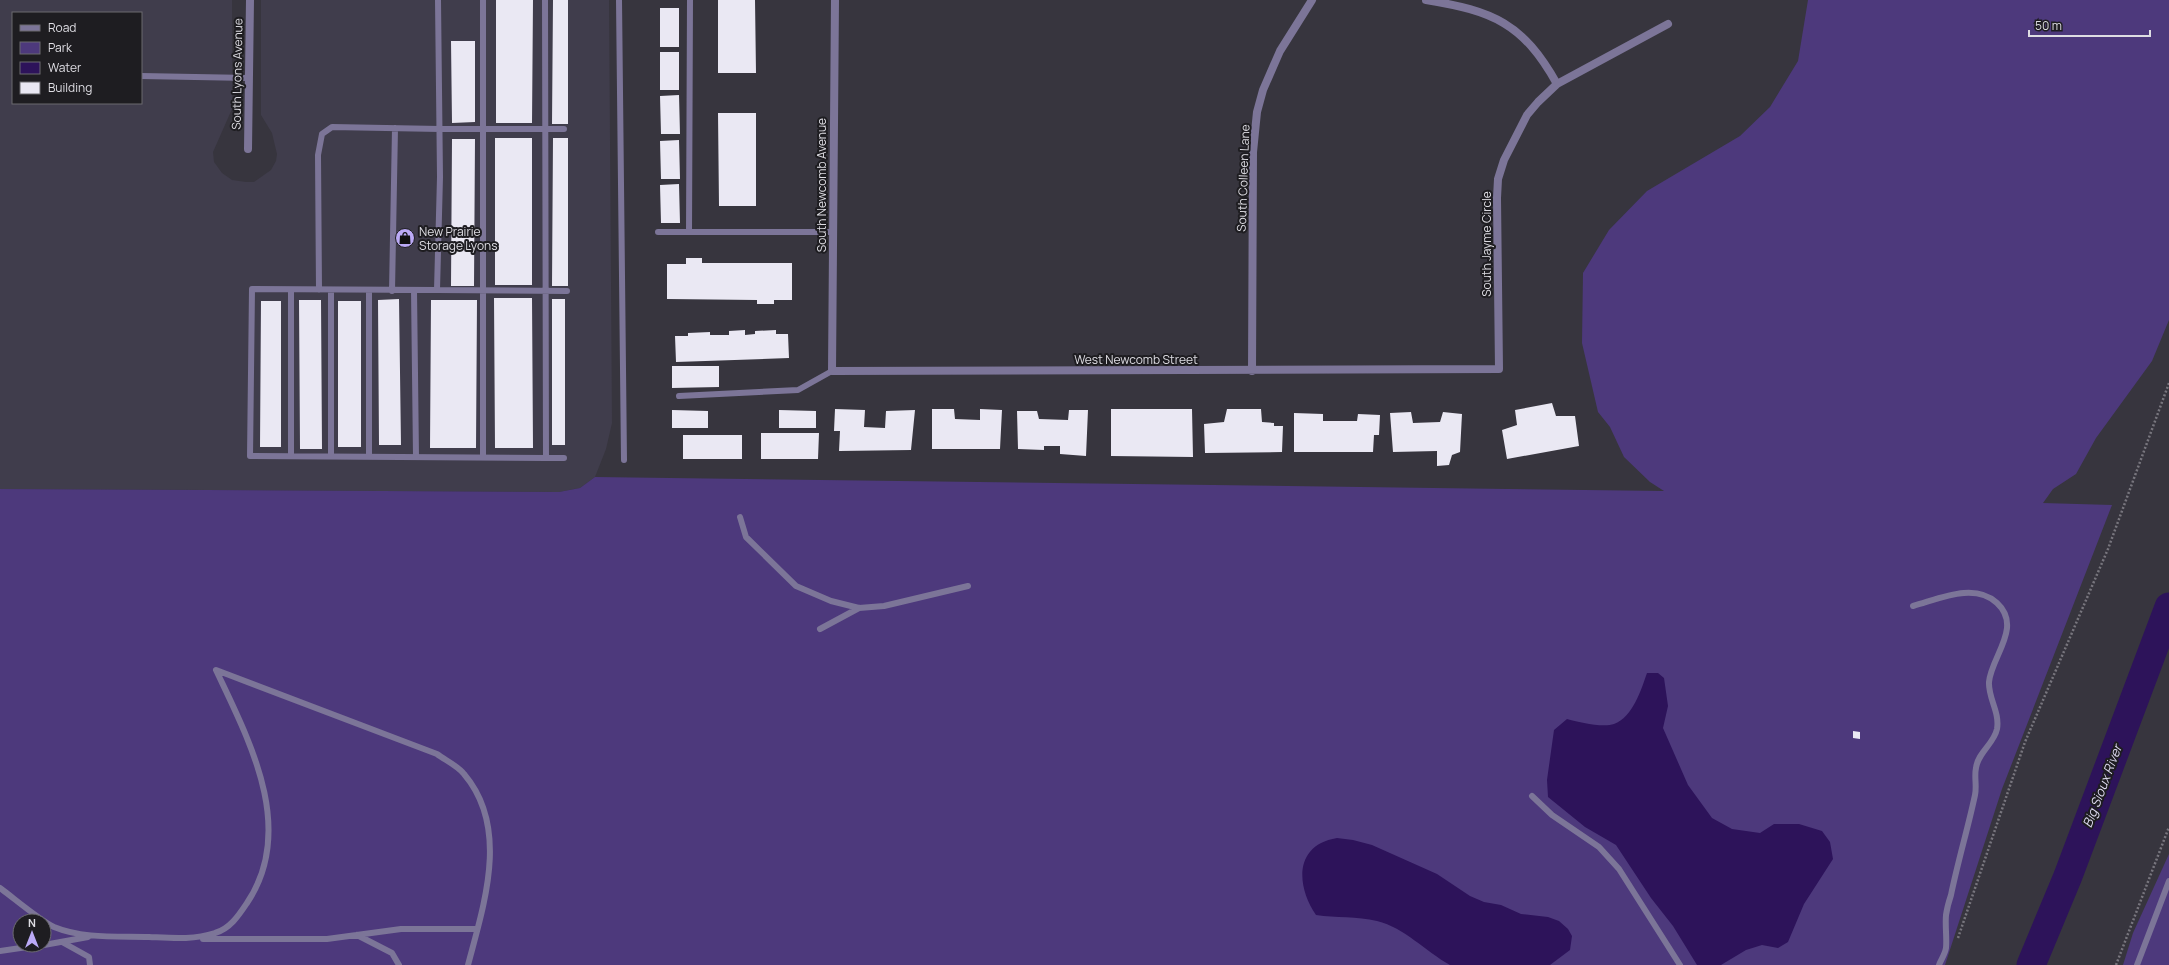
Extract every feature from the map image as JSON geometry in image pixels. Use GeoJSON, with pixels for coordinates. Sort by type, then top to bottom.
{"type":"FeatureCollection","features":[{"type":"Feature","properties":{"kind":"street","name":"South Lyons Avenue"},"geometry":{"type":"LineString","coordinates":[[248,149],[250,0]]}},
{"type":"Feature","properties":{"kind":"street","name":"South Newcomb Avenue"},"geometry":{"type":"LineString","coordinates":[[832,371],[834,0]]}},
{"type":"Feature","properties":{"kind":"street","name":"South Colleen Lane"},"geometry":{"type":"LineString","coordinates":[[1252,371],[1253,152],[1257,112],[1263,90],[1280,51],[1312,0]]}},
{"type":"Feature","properties":{"kind":"street"},"geometry":{"type":"LineString","coordinates":[[1426,0],[1474,10],[1498,18],[1520,33],[1532,46],[1544,62],[1557,84]]}},
{"type":"Feature","properties":{"kind":"street","name":"South Jayme Circle"},"geometry":{"type":"LineString","coordinates":[[1439,370],[1499,370],[1498,179],[1504,160],[1527,115],[1557,84],[1668,24]]}},
{"type":"Feature","properties":{"kind":"street","name":"West Newcomb Street"},"geometry":{"type":"LineString","coordinates":[[832,371],[1439,370]]}},
{"type":"Feature","properties":{"kind":"lane"},"geometry":{"type":"LineString","coordinates":[[437,290],[440,129],[438,0]]}},
{"type":"Feature","properties":{"kind":"lane"},"geometry":{"type":"LineString","coordinates":[[483,0],[483,458]]}},
{"type":"Feature","properties":{"kind":"lane"},"geometry":{"type":"LineString","coordinates":[[544,0],[546,458]]}},
{"type":"Feature","properties":{"kind":"lane"},"geometry":{"type":"LineString","coordinates":[[619,0],[624,460]]}},
{"type":"Feature","properties":{"kind":"lane"},"geometry":{"type":"LineString","coordinates":[[689,232],[690,0]]}},
{"type":"Feature","properties":{"kind":"lane"},"geometry":{"type":"LineString","coordinates":[[142,76],[249,78]]}},
{"type":"Feature","properties":{"kind":"lane"},"geometry":{"type":"LineString","coordinates":[[319,290],[318,155],[322,134],[332,127],[564,129]]}},
{"type":"Feature","properties":{"kind":"lane"},"geometry":{"type":"LineString","coordinates":[[392,291],[395,128]]}},
{"type":"Feature","properties":{"kind":"lane"},"geometry":{"type":"LineString","coordinates":[[658,232],[833,232]]}},
{"type":"Feature","properties":{"kind":"lane"},"geometry":{"type":"LineString","coordinates":[[564,458],[250,456],[252,289],[567,291]]}},
{"type":"Feature","properties":{"kind":"lane"},"geometry":{"type":"LineString","coordinates":[[291,456],[292,290]]}},
{"type":"Feature","properties":{"kind":"lane"},"geometry":{"type":"LineString","coordinates":[[331,290],[331,456]]}},
{"type":"Feature","properties":{"kind":"lane"},"geometry":{"type":"LineString","coordinates":[[369,290],[369,457]]}},
{"type":"Feature","properties":{"kind":"lane"},"geometry":{"type":"LineString","coordinates":[[414,290],[416,457]]}},
{"type":"Feature","properties":{"kind":"lane"},"geometry":{"type":"LineString","coordinates":[[679,396],[798,390],[832,371]]}},
{"type":"Feature","properties":{"kind":"lane"},"geometry":{"type":"LineString","coordinates":[[740,517],[746,537],[796,586],[831,601],[860,608],[884,606],[968,586]]}},
{"type":"Feature","properties":{"kind":"lane"},"geometry":{"type":"LineString","coordinates":[[1914,606],[1971,592],[1986,595],[1997,603],[2003,612],[2006,635],[1990,676],[1989,683],[1998,720],[1997,731],[1991,742],[1978,758],[1975,793],[1946,914],[1946,949],[1939,965]]}},
{"type":"Feature","properties":{"kind":"lane"},"geometry":{"type":"LineString","coordinates":[[820,629],[860,608]]}},
{"type":"Feature","properties":{"kind":"lane"},"geometry":{"type":"LineString","coordinates":[[193,939],[217,933],[236,921],[256,890],[266,858],[269,828],[266,798],[260,769],[216,670],[437,754],[464,773],[478,796],[489,826],[491,850],[478,929],[468,965]]}},
{"type":"Feature","properties":{"kind":"lane"},"geometry":{"type":"LineString","coordinates":[[1532,796],[1552,816],[1599,847],[1619,869],[1680,965]]}},
{"type":"Feature","properties":{"kind":"lane"},"geometry":{"type":"LineString","coordinates":[[2137,965],[2169,881]]}},
{"type":"Feature","properties":{"kind":"lane"},"geometry":{"type":"LineString","coordinates":[[0,888],[53,926],[81,934],[193,939],[327,939],[400,929],[478,929]]}},
{"type":"Feature","properties":{"kind":"lane"},"geometry":{"type":"LineString","coordinates":[[52,944],[99,935]]}},
{"type":"Feature","properties":{"kind":"lane"},"geometry":{"type":"LineString","coordinates":[[357,935],[392,953],[399,965]]}},
{"type":"Feature","properties":{"kind":"lane"},"geometry":{"type":"LineString","coordinates":[[62,942],[89,957],[90,965]]}},
{"type":"Feature","properties":{"kind":"lane"},"geometry":{"type":"LineString","coordinates":[[0,951],[12,949]]}},
{"type":"Feature","properties":{"kind":"path"},"geometry":{"type":"LineString","coordinates":[[1946,949],[1955,944],[1962,930],[2025,742],[2108,549],[2169,384]]}},
{"type":"Feature","properties":{"kind":"path"},"geometry":{"type":"LineString","coordinates":[[2116,965],[2169,826]]}},
{"type":"Feature","properties":{"kind":"shaded area"},"geometry":{"type":"Polygon","coordinates":[[[0,0],[232,0],[232,109],[213,152],[214,162],[222,173],[232,180],[254,182],[271,170],[276,161],[277,154],[272,133],[261,115],[261,0],[609,0],[612,423],[606,449],[595,477],[580,488],[559,492],[0,489],[0,0]]]}},
{"type":"Feature","properties":{"kind":"green space"},"geometry":{"type":"Polygon","coordinates":[[[1808,0],[2169,0],[2169,320],[2152,361],[2096,438],[2076,474],[2053,489],[2043,503],[2112,505],[2002,789],[1945,965],[0,965],[0,489],[559,492],[580,488],[595,477],[1664,491],[1650,482],[1624,457],[1610,427],[1598,412],[1582,343],[1583,273],[1609,230],[1647,191],[1740,136],[1770,107],[1798,61],[1808,0]]]}},
{"type":"Feature","properties":{"kind":"green space"},"geometry":{"type":"Polygon","coordinates":[[[2169,854],[2169,965],[2123,965],[2133,933],[2169,854]]]}},
{"type":"Feature","properties":{"kind":"water"},"geometry":{"type":"Polygon","coordinates":[[[1647,673],[1658,673],[1664,678],[1668,706],[1663,728],[1688,785],[1712,818],[1732,829],[1760,833],[1774,824],[1799,824],[1822,831],[1830,842],[1833,859],[1804,904],[1788,942],[1778,948],[1762,945],[1746,950],[1721,965],[1697,965],[1673,926],[1651,898],[1616,845],[1585,827],[1548,797],[1547,780],[1554,730],[1567,719],[1577,722],[1604,725],[1614,724],[1621,720],[1635,702],[1647,673]]]}},
{"type":"Feature","properties":{"kind":"water"},"geometry":{"type":"Polygon","coordinates":[[[1337,838],[1372,845],[1437,874],[1470,896],[1484,902],[1501,905],[1521,914],[1548,917],[1559,921],[1568,929],[1572,936],[1570,950],[1550,965],[1450,965],[1406,934],[1387,924],[1362,918],[1316,915],[1309,904],[1305,892],[1303,868],[1306,858],[1313,849],[1323,842],[1337,838]]]}},
{"type":"Feature","properties":{"kind":"building"},"geometry":{"type":"Polygon","coordinates":[[[496,0],[533,0],[532,123],[496,123],[496,0]]]}},
{"type":"Feature","properties":{"kind":"building"},"geometry":{"type":"Polygon","coordinates":[[[553,0],[568,0],[568,124],[552,124],[553,0]]]}},
{"type":"Feature","properties":{"kind":"building"},"geometry":{"type":"Polygon","coordinates":[[[718,0],[755,0],[756,73],[718,73],[718,0]]]}},
{"type":"Feature","properties":{"kind":"building"},"geometry":{"type":"Polygon","coordinates":[[[660,8],[679,8],[679,47],[660,47],[660,8]]]}},
{"type":"Feature","properties":{"kind":"building"},"geometry":{"type":"Polygon","coordinates":[[[451,41],[475,41],[475,122],[452,123],[451,41]]]}},
{"type":"Feature","properties":{"kind":"building"},"geometry":{"type":"Polygon","coordinates":[[[660,52],[679,52],[679,90],[660,90],[660,52]]]}},
{"type":"Feature","properties":{"kind":"building"},"geometry":{"type":"Polygon","coordinates":[[[679,95],[680,134],[661,134],[660,96],[679,95]]]}},
{"type":"Feature","properties":{"kind":"building"},"geometry":{"type":"Polygon","coordinates":[[[718,113],[756,113],[756,206],[719,206],[718,113]]]}},
{"type":"Feature","properties":{"kind":"building"},"geometry":{"type":"Polygon","coordinates":[[[495,138],[532,138],[532,285],[495,285],[495,138]]]}},
{"type":"Feature","properties":{"kind":"building"},"geometry":{"type":"Polygon","coordinates":[[[553,138],[568,138],[568,286],[552,286],[553,138]]]}},
{"type":"Feature","properties":{"kind":"building"},"geometry":{"type":"Polygon","coordinates":[[[452,139],[475,139],[474,286],[451,286],[452,139]]]}},
{"type":"Feature","properties":{"kind":"building"},"geometry":{"type":"Polygon","coordinates":[[[679,140],[680,179],[661,179],[660,141],[679,140]]]}},
{"type":"Feature","properties":{"kind":"building"},"geometry":{"type":"Polygon","coordinates":[[[679,184],[680,223],[661,223],[660,185],[679,184]]]}},
{"type":"Feature","properties":{"kind":"building"},"geometry":{"type":"Polygon","coordinates":[[[686,258],[702,258],[702,263],[792,263],[792,300],[774,300],[774,304],[757,304],[757,300],[667,299],[667,264],[686,264],[686,258]]]}},
{"type":"Feature","properties":{"kind":"building"},"geometry":{"type":"Polygon","coordinates":[[[494,298],[532,298],[533,448],[495,448],[494,298]]]}},
{"type":"Feature","properties":{"kind":"building"},"geometry":{"type":"Polygon","coordinates":[[[399,299],[401,445],[379,445],[378,300],[399,299]]]}},
{"type":"Feature","properties":{"kind":"building"},"geometry":{"type":"Polygon","coordinates":[[[552,299],[565,299],[565,445],[552,445],[552,299]]]}},
{"type":"Feature","properties":{"kind":"building"},"geometry":{"type":"Polygon","coordinates":[[[299,300],[321,300],[322,449],[300,449],[299,300]]]}},
{"type":"Feature","properties":{"kind":"building"},"geometry":{"type":"Polygon","coordinates":[[[431,300],[477,300],[476,448],[430,448],[431,300]]]}},
{"type":"Feature","properties":{"kind":"building"},"geometry":{"type":"Polygon","coordinates":[[[261,301],[281,301],[281,447],[260,447],[261,301]]]}},
{"type":"Feature","properties":{"kind":"building"},"geometry":{"type":"Polygon","coordinates":[[[338,301],[361,301],[361,447],[338,447],[338,301]]]}},
{"type":"Feature","properties":{"kind":"building"},"geometry":{"type":"Polygon","coordinates":[[[745,330],[745,335],[755,334],[755,331],[776,330],[776,334],[788,334],[789,358],[676,362],[675,336],[688,336],[688,333],[710,332],[710,335],[729,335],[729,331],[745,330]]]}},
{"type":"Feature","properties":{"kind":"building"},"geometry":{"type":"Polygon","coordinates":[[[672,366],[719,366],[719,387],[672,388],[672,366]]]}},
{"type":"Feature","properties":{"kind":"building"},"geometry":{"type":"Polygon","coordinates":[[[1552,403],[1556,416],[1575,416],[1579,446],[1507,459],[1502,430],[1517,425],[1515,410],[1552,403]]]}},
{"type":"Feature","properties":{"kind":"building"},"geometry":{"type":"Polygon","coordinates":[[[835,409],[865,410],[864,427],[885,428],[886,411],[915,410],[911,450],[839,451],[840,431],[834,431],[835,409]]]}},
{"type":"Feature","properties":{"kind":"building"},"geometry":{"type":"Polygon","coordinates":[[[932,409],[954,409],[955,419],[980,420],[980,409],[1002,410],[1000,449],[932,449],[932,409]]]}},
{"type":"Feature","properties":{"kind":"building"},"geometry":{"type":"Polygon","coordinates":[[[1111,409],[1192,409],[1193,457],[1111,456],[1111,409]]]}},
{"type":"Feature","properties":{"kind":"building"},"geometry":{"type":"Polygon","coordinates":[[[1227,409],[1261,409],[1262,422],[1274,423],[1274,426],[1283,426],[1282,452],[1205,453],[1204,424],[1224,422],[1227,409]]]}},
{"type":"Feature","properties":{"kind":"building"},"geometry":{"type":"Polygon","coordinates":[[[672,410],[708,411],[708,428],[672,428],[672,410]]]}},
{"type":"Feature","properties":{"kind":"building"},"geometry":{"type":"Polygon","coordinates":[[[779,410],[816,411],[816,428],[779,428],[779,410]]]}},
{"type":"Feature","properties":{"kind":"building"},"geometry":{"type":"Polygon","coordinates":[[[1069,410],[1088,410],[1086,456],[1060,454],[1060,446],[1044,446],[1044,450],[1018,449],[1017,411],[1037,411],[1039,419],[1068,420],[1069,410]]]}},
{"type":"Feature","properties":{"kind":"building"},"geometry":{"type":"Polygon","coordinates":[[[1411,412],[1413,423],[1440,422],[1443,412],[1462,414],[1460,452],[1452,455],[1449,465],[1437,466],[1437,451],[1393,452],[1390,413],[1411,412]]]}},
{"type":"Feature","properties":{"kind":"building"},"geometry":{"type":"Polygon","coordinates":[[[1294,413],[1323,414],[1323,421],[1357,421],[1358,414],[1380,415],[1379,435],[1374,435],[1373,452],[1294,452],[1294,413]]]}},
{"type":"Feature","properties":{"kind":"building"},"geometry":{"type":"Polygon","coordinates":[[[761,433],[819,433],[818,459],[761,459],[761,433]]]}},
{"type":"Feature","properties":{"kind":"building"},"geometry":{"type":"Polygon","coordinates":[[[683,435],[742,435],[742,459],[683,459],[683,435]]]}},
{"type":"Feature","properties":{"kind":"building"},"geometry":{"type":"Polygon","coordinates":[[[1853,731],[1860,732],[1860,739],[1853,738],[1853,731]]]}},
{"type":"Feature","properties":{"kind":"waterway","name":"Big Sioux River"},"geometry":{"type":"LineString","coordinates":[[2031,965],[2068,876],[2169,607]]}},
{"type":"Feature","properties":{"kind":"place","name":"New Prairie Storage Lyons"},"geometry":{"type":"Point","coordinates":[405,238]}}]}
